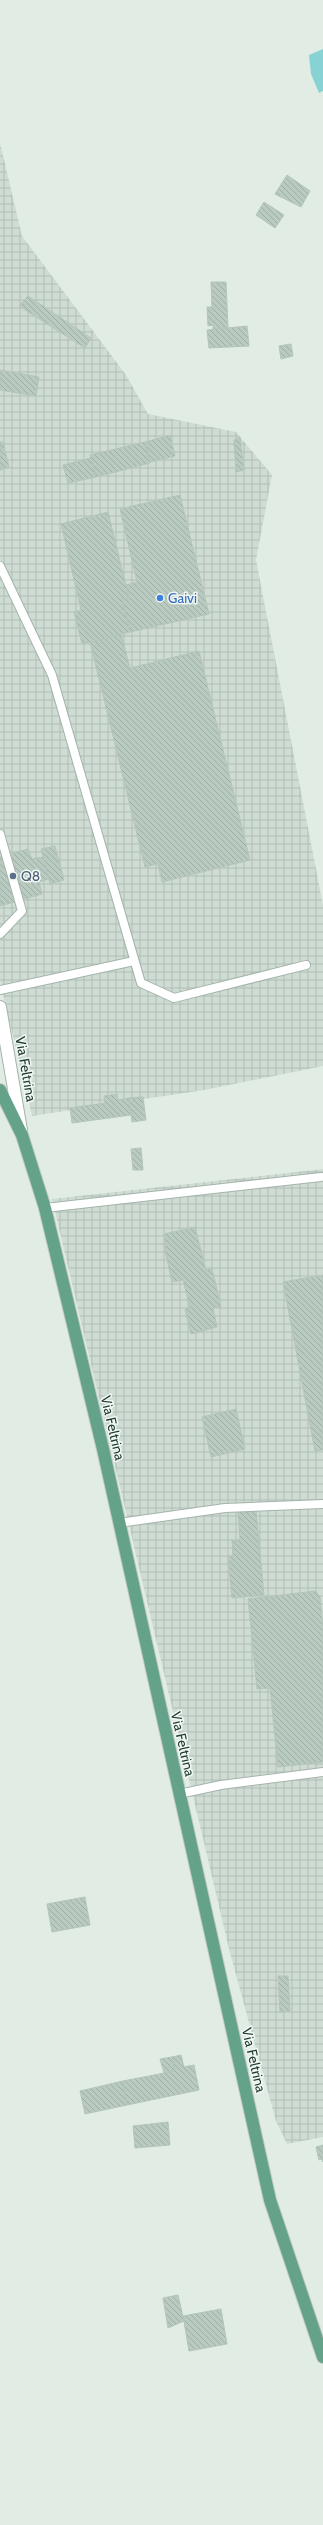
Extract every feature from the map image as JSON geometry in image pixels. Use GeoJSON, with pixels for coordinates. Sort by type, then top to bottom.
{"type":"FeatureCollection","features":[{"type":"Feature","properties":{"kind":"main road","name":"Via Feltrina"},"geometry":{"type":"LineString","coordinates":[[0,1090],[22,1135],[45,1208],[119,1523],[270,2200],[323,2358]]}},
{"type":"Feature","properties":{"kind":"street","name":"Via Feltrina"},"geometry":{"type":"LineString","coordinates":[[0,1008],[22,1135]]}},
{"type":"Feature","properties":{"kind":"lane"},"geometry":{"type":"LineString","coordinates":[[0,566],[52,675],[141,983],[174,998],[306,965]]}},
{"type":"Feature","properties":{"kind":"lane"},"geometry":{"type":"LineString","coordinates":[[0,834],[22,912],[0,934]]}},
{"type":"Feature","properties":{"kind":"lane"},"geometry":{"type":"LineString","coordinates":[[0,990],[134,961]]}},
{"type":"Feature","properties":{"kind":"lane"},"geometry":{"type":"LineString","coordinates":[[45,1208],[321,1177]]}},
{"type":"Feature","properties":{"kind":"lane"},"geometry":{"type":"LineString","coordinates":[[119,1523],[226,1508],[323,1504]]}},
{"type":"Feature","properties":{"kind":"lane"},"geometry":{"type":"LineString","coordinates":[[179,1794],[221,1785],[323,1772]]}},
{"type":"Feature","properties":{"kind":"shaded area"},"geometry":{"type":"Polygon","coordinates":[[[0,143],[22,236],[126,375],[148,414],[236,432],[272,475],[256,560],[323,905],[323,1066],[204,1090],[32,1116],[0,981],[0,143]]]}},
{"type":"Feature","properties":{"kind":"shaded area"},"geometry":{"type":"Polygon","coordinates":[[[323,1169],[323,2137],[287,2144],[276,2121],[230,1953],[52,1199],[323,1169]]]}},
{"type":"Feature","properties":{"kind":"water"},"geometry":{"type":"Polygon","coordinates":[[[323,49],[323,91],[319,93],[311,74],[309,55],[323,49]]]}},
{"type":"Feature","properties":{"kind":"building"},"geometry":{"type":"Polygon","coordinates":[[[287,175],[310,191],[301,207],[275,194],[287,175]]]}},
{"type":"Feature","properties":{"kind":"building"},"geometry":{"type":"Polygon","coordinates":[[[264,202],[284,215],[275,228],[256,215],[264,202]]]}},
{"type":"Feature","properties":{"kind":"building"},"geometry":{"type":"Polygon","coordinates":[[[211,282],[226,282],[228,328],[213,329],[213,325],[208,326],[207,307],[212,307],[211,282]]]}},
{"type":"Feature","properties":{"kind":"building"},"geometry":{"type":"Polygon","coordinates":[[[28,296],[91,338],[85,348],[19,306],[28,296]]]}},
{"type":"Feature","properties":{"kind":"building"},"geometry":{"type":"Polygon","coordinates":[[[247,326],[249,346],[209,348],[207,330],[247,326]]]}},
{"type":"Feature","properties":{"kind":"building"},"geometry":{"type":"Polygon","coordinates":[[[291,344],[293,356],[281,359],[279,346],[291,344]]]}},
{"type":"Feature","properties":{"kind":"building"},"geometry":{"type":"Polygon","coordinates":[[[0,370],[39,377],[36,396],[0,390],[0,370]]]}},
{"type":"Feature","properties":{"kind":"building"},"geometry":{"type":"Polygon","coordinates":[[[170,435],[175,456],[150,462],[145,442],[170,435]]]}},
{"type":"Feature","properties":{"kind":"building"},"geometry":{"type":"Polygon","coordinates":[[[240,437],[244,470],[236,472],[234,440],[240,437]]]}},
{"type":"Feature","properties":{"kind":"building"},"geometry":{"type":"Polygon","coordinates":[[[0,442],[3,442],[9,467],[0,470],[0,442]]]}},
{"type":"Feature","properties":{"kind":"building"},"geometry":{"type":"Polygon","coordinates":[[[145,442],[150,463],[96,477],[90,455],[145,442]]]}},
{"type":"Feature","properties":{"kind":"building"},"geometry":{"type":"Polygon","coordinates":[[[91,458],[96,477],[68,483],[63,465],[91,458]]]}},
{"type":"Feature","properties":{"kind":"building"},"geometry":{"type":"Polygon","coordinates":[[[180,495],[209,614],[130,632],[122,599],[129,598],[126,585],[137,582],[120,509],[180,495]]]}},
{"type":"Feature","properties":{"kind":"building"},"geometry":{"type":"Polygon","coordinates":[[[108,512],[129,598],[122,599],[130,632],[82,644],[74,612],[81,610],[61,524],[108,512]]]}},
{"type":"Feature","properties":{"kind":"building"},"geometry":{"type":"Polygon","coordinates":[[[121,634],[130,668],[199,651],[250,860],[162,882],[158,864],[145,867],[90,642],[121,634]]]}},
{"type":"Feature","properties":{"kind":"building"},"geometry":{"type":"Polygon","coordinates":[[[55,846],[64,880],[50,884],[41,849],[55,846]]]}},
{"type":"Feature","properties":{"kind":"building"},"geometry":{"type":"Polygon","coordinates":[[[28,849],[32,859],[43,857],[49,879],[39,882],[42,894],[0,906],[0,857],[28,849]]]}},
{"type":"Feature","properties":{"kind":"building"},"geometry":{"type":"Polygon","coordinates":[[[117,1094],[118,1100],[129,1098],[131,1115],[72,1123],[70,1108],[105,1103],[104,1096],[117,1094]]]}},
{"type":"Feature","properties":{"kind":"building"},"geometry":{"type":"Polygon","coordinates":[[[143,1097],[146,1120],[132,1122],[129,1098],[143,1097]]]}},
{"type":"Feature","properties":{"kind":"building"},"geometry":{"type":"Polygon","coordinates":[[[141,1148],[143,1170],[133,1170],[131,1149],[141,1148]]]}},
{"type":"Feature","properties":{"kind":"building"},"geometry":{"type":"Polygon","coordinates":[[[195,1227],[206,1270],[212,1269],[221,1306],[213,1308],[217,1327],[191,1334],[185,1309],[190,1308],[183,1280],[172,1282],[164,1246],[166,1246],[164,1234],[195,1227]]]}},
{"type":"Feature","properties":{"kind":"building"},"geometry":{"type":"Polygon","coordinates":[[[323,1275],[323,1450],[315,1451],[283,1282],[323,1275]]]}},
{"type":"Feature","properties":{"kind":"building"},"geometry":{"type":"Polygon","coordinates":[[[236,1409],[245,1449],[211,1457],[202,1417],[236,1409]]]}},
{"type":"Feature","properties":{"kind":"building"},"geometry":{"type":"Polygon","coordinates":[[[256,1510],[264,1595],[232,1598],[228,1556],[233,1556],[232,1541],[240,1540],[238,1512],[256,1510]]]}},
{"type":"Feature","properties":{"kind":"building"},"geometry":{"type":"Polygon","coordinates":[[[315,1591],[320,1597],[323,1627],[323,1762],[278,1767],[270,1688],[257,1689],[248,1599],[315,1591]]]}},
{"type":"Feature","properties":{"kind":"building"},"geometry":{"type":"Polygon","coordinates":[[[85,1897],[90,1925],[52,1932],[47,1904],[85,1897]]]}},
{"type":"Feature","properties":{"kind":"building"},"geometry":{"type":"Polygon","coordinates":[[[278,1976],[288,1976],[290,2011],[280,2012],[278,1976]]]}},
{"type":"Feature","properties":{"kind":"building"},"geometry":{"type":"Polygon","coordinates":[[[181,2055],[184,2067],[194,2065],[199,2090],[127,2105],[123,2081],[175,2071],[172,2057],[181,2055]]]}},
{"type":"Feature","properties":{"kind":"building"},"geometry":{"type":"Polygon","coordinates":[[[172,2057],[175,2071],[164,2073],[160,2059],[172,2057]]]}},
{"type":"Feature","properties":{"kind":"building"},"geometry":{"type":"Polygon","coordinates":[[[123,2081],[127,2105],[85,2114],[80,2091],[123,2081]]]}},
{"type":"Feature","properties":{"kind":"building"},"geometry":{"type":"Polygon","coordinates":[[[168,2122],[170,2145],[135,2148],[133,2126],[168,2122]]]}},
{"type":"Feature","properties":{"kind":"building"},"geometry":{"type":"Polygon","coordinates":[[[323,2145],[323,2162],[322,2159],[319,2160],[316,2147],[323,2145]]]}},
{"type":"Feature","properties":{"kind":"building"},"geometry":{"type":"Polygon","coordinates":[[[178,2295],[184,2321],[168,2328],[163,2298],[178,2295]]]}},
{"type":"Feature","properties":{"kind":"building"},"geometry":{"type":"Polygon","coordinates":[[[221,2309],[227,2344],[189,2351],[183,2316],[221,2309]]]}},
{"type":"Feature","properties":{"kind":"place","name":"Gaivi"},"geometry":{"type":"Point","coordinates":[160,598]}},
{"type":"Feature","properties":{"kind":"place","name":"Q8"},"geometry":{"type":"Point","coordinates":[13,876]}}]}
